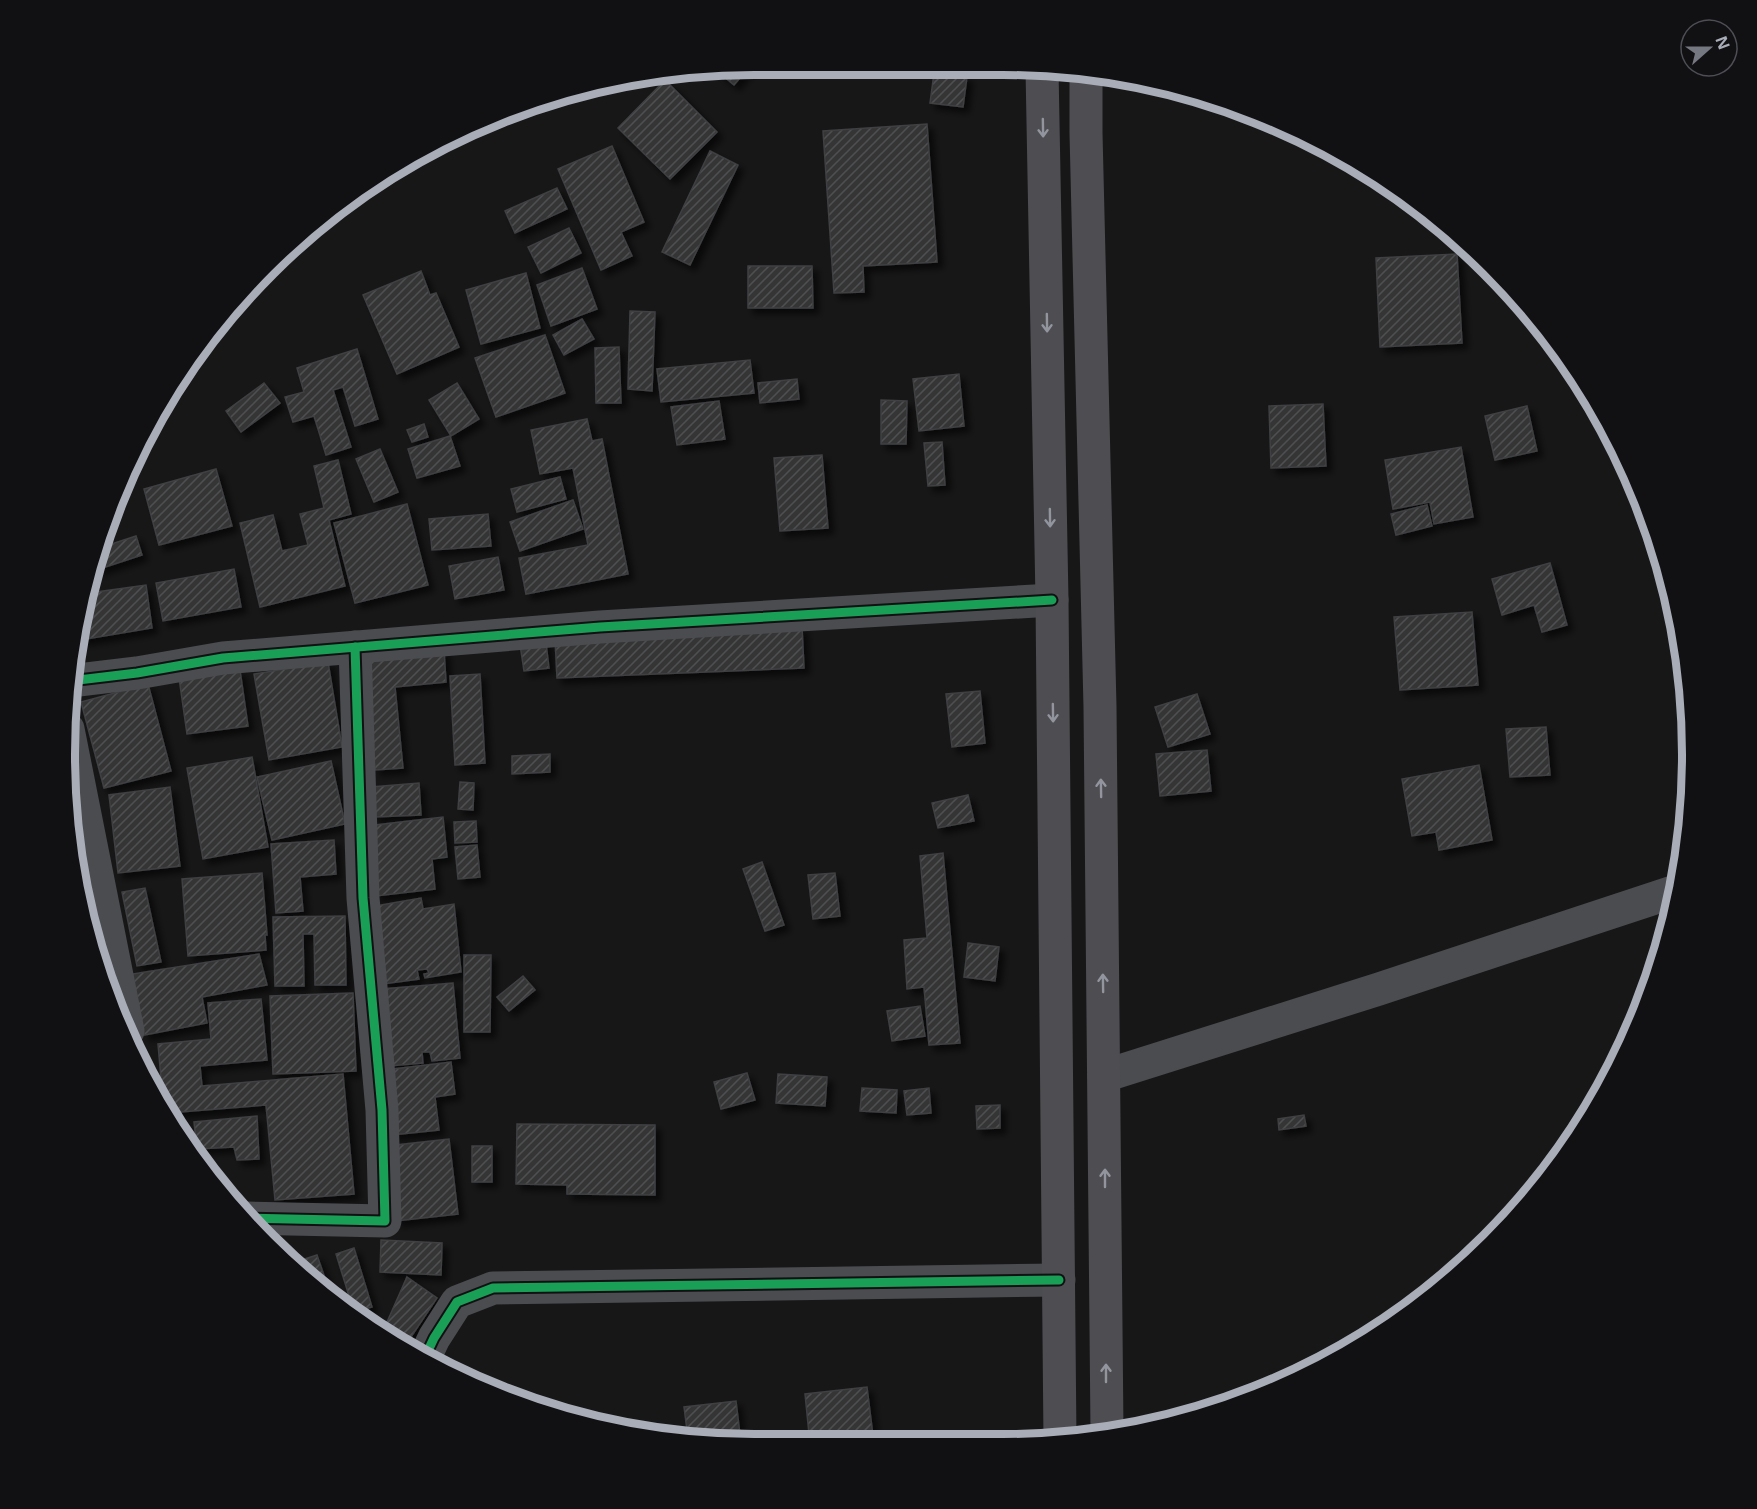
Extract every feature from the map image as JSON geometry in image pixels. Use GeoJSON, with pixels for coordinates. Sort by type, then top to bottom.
{"type":"FeatureCollection","features":[{"type":"Feature","properties":{"kind":"highway"},"geometry":{"type":"LineString","coordinates":[[1042,76],[1052,600],[1060,1432]]}},
{"type":"Feature","properties":{"kind":"highway"},"geometry":{"type":"LineString","coordinates":[[1086,80],[1100,707],[1107,1425]]}},
{"type":"Feature","properties":{"kind":"street"},"geometry":{"type":"LineString","coordinates":[[79,680],[137,673],[222,658],[355,647],[600,627],[1052,600]]}},
{"type":"Feature","properties":{"kind":"street"},"geometry":{"type":"LineString","coordinates":[[258,1218],[385,1221],[382,1110],[363,898],[355,647]]}},
{"type":"Feature","properties":{"kind":"street"},"geometry":{"type":"LineString","coordinates":[[75,766],[122,1003]]}},
{"type":"Feature","properties":{"kind":"street"},"geometry":{"type":"LineString","coordinates":[[1104,1076],[1667,894]]}},
{"type":"Feature","properties":{"kind":"street"},"geometry":{"type":"LineString","coordinates":[[428,1350],[457,1302],[493,1288],[1059,1280]]}},
{"type":"Feature","properties":{"kind":"building"},"geometry":{"type":"Polygon","coordinates":[[[742,75],[734,85],[723,76],[742,75]]]}},
{"type":"Feature","properties":{"kind":"building"},"geometry":{"type":"Polygon","coordinates":[[[934,75],[967,77],[963,107],[930,103],[934,75]]]}},
{"type":"Feature","properties":{"kind":"building"},"geometry":{"type":"Polygon","coordinates":[[[666,81],[717,132],[670,179],[618,128],[666,81]]]}},
{"type":"Feature","properties":{"kind":"building"},"geometry":{"type":"Polygon","coordinates":[[[927,124],[937,262],[863,266],[864,292],[834,293],[823,131],[927,124]]]}},
{"type":"Feature","properties":{"kind":"building"},"geometry":{"type":"Polygon","coordinates":[[[612,146],[644,222],[621,232],[632,256],[601,270],[558,169],[612,146]]]}},
{"type":"Feature","properties":{"kind":"building"},"geometry":{"type":"Polygon","coordinates":[[[710,151],[738,165],[690,265],[662,252],[710,151]]]}},
{"type":"Feature","properties":{"kind":"building"},"geometry":{"type":"Polygon","coordinates":[[[557,188],[567,209],[515,233],[505,211],[557,188]]]}},
{"type":"Feature","properties":{"kind":"building"},"geometry":{"type":"Polygon","coordinates":[[[569,228],[581,253],[541,273],[528,247],[569,228]]]}},
{"type":"Feature","properties":{"kind":"building"},"geometry":{"type":"Polygon","coordinates":[[[1457,254],[1462,343],[1380,347],[1376,258],[1457,254]]]}},
{"type":"Feature","properties":{"kind":"building"},"geometry":{"type":"Polygon","coordinates":[[[748,266],[812,266],[813,308],[748,308],[748,266]]]}},
{"type":"Feature","properties":{"kind":"building"},"geometry":{"type":"Polygon","coordinates":[[[582,268],[597,309],[551,326],[537,285],[582,268]]]}},
{"type":"Feature","properties":{"kind":"building"},"geometry":{"type":"Polygon","coordinates":[[[421,271],[430,295],[436,293],[459,347],[397,374],[363,295],[421,271]]]}},
{"type":"Feature","properties":{"kind":"building"},"geometry":{"type":"Polygon","coordinates":[[[526,273],[540,328],[481,344],[466,290],[526,273]]]}},
{"type":"Feature","properties":{"kind":"building"},"geometry":{"type":"Polygon","coordinates":[[[630,311],[655,312],[652,391],[628,389],[630,311]]]}},
{"type":"Feature","properties":{"kind":"building"},"geometry":{"type":"Polygon","coordinates":[[[582,319],[594,339],[564,355],[553,335],[582,319]]]}},
{"type":"Feature","properties":{"kind":"building"},"geometry":{"type":"Polygon","coordinates":[[[545,335],[565,393],[496,417],[475,358],[545,335]]]}},
{"type":"Feature","properties":{"kind":"building"},"geometry":{"type":"Polygon","coordinates":[[[619,347],[621,403],[596,403],[595,348],[619,347]]]}},
{"type":"Feature","properties":{"kind":"building"},"geometry":{"type":"Polygon","coordinates":[[[357,349],[378,419],[355,426],[343,387],[333,390],[351,447],[326,455],[314,416],[293,422],[285,397],[304,392],[297,368],[357,349]]]}},
{"type":"Feature","properties":{"kind":"building"},"geometry":{"type":"Polygon","coordinates":[[[750,360],[754,393],[661,402],[657,369],[750,360]]]}},
{"type":"Feature","properties":{"kind":"building"},"geometry":{"type":"Polygon","coordinates":[[[959,374],[964,426],[919,431],[913,379],[959,374]]]}},
{"type":"Feature","properties":{"kind":"building"},"geometry":{"type":"Polygon","coordinates":[[[797,379],[799,399],[760,403],[758,383],[797,379]]]}},
{"type":"Feature","properties":{"kind":"building"},"geometry":{"type":"Polygon","coordinates":[[[264,383],[280,403],[241,432],[226,411],[264,383]]]}},
{"type":"Feature","properties":{"kind":"building"},"geometry":{"type":"Polygon","coordinates":[[[457,383],[479,419],[451,436],[429,400],[457,383]]]}},
{"type":"Feature","properties":{"kind":"building"},"geometry":{"type":"Polygon","coordinates":[[[881,400],[907,401],[906,444],[881,444],[881,400]]]}},
{"type":"Feature","properties":{"kind":"building"},"geometry":{"type":"Polygon","coordinates":[[[719,401],[725,439],[677,445],[671,407],[719,401]]]}},
{"type":"Feature","properties":{"kind":"building"},"geometry":{"type":"Polygon","coordinates":[[[1323,404],[1326,466],[1271,468],[1269,406],[1323,404]]]}},
{"type":"Feature","properties":{"kind":"building"},"geometry":{"type":"Polygon","coordinates":[[[1527,406],[1537,451],[1495,460],[1485,416],[1527,406]]]}},
{"type":"Feature","properties":{"kind":"building"},"geometry":{"type":"Polygon","coordinates":[[[587,419],[592,441],[602,439],[628,574],[526,594],[519,558],[588,545],[573,468],[540,474],[531,430],[587,419]]]}},
{"type":"Feature","properties":{"kind":"building"},"geometry":{"type":"Polygon","coordinates":[[[424,424],[428,437],[412,442],[407,430],[424,424]]]}},
{"type":"Feature","properties":{"kind":"building"},"geometry":{"type":"Polygon","coordinates":[[[450,436],[460,466],[417,478],[408,449],[450,436]]]}},
{"type":"Feature","properties":{"kind":"building"},"geometry":{"type":"Polygon","coordinates":[[[942,442],[945,485],[928,486],[924,443],[942,442]]]}},
{"type":"Feature","properties":{"kind":"building"},"geometry":{"type":"Polygon","coordinates":[[[1461,447],[1473,517],[1434,524],[1430,502],[1393,509],[1385,460],[1461,447]]]}},
{"type":"Feature","properties":{"kind":"building"},"geometry":{"type":"Polygon","coordinates":[[[380,449],[398,492],[374,502],[356,459],[380,449]]]}},
{"type":"Feature","properties":{"kind":"building"},"geometry":{"type":"Polygon","coordinates":[[[822,455],[828,528],[780,531],[774,458],[822,455]]]}},
{"type":"Feature","properties":{"kind":"building"},"geometry":{"type":"Polygon","coordinates":[[[338,460],[351,514],[329,520],[345,586],[260,607],[240,523],[273,515],[282,551],[308,545],[300,514],[324,508],[314,466],[338,460]]]}},
{"type":"Feature","properties":{"kind":"building"},"geometry":{"type":"Polygon","coordinates":[[[216,469],[232,526],[159,545],[144,489],[216,469]]]}},
{"type":"Feature","properties":{"kind":"building"},"geometry":{"type":"Polygon","coordinates":[[[560,477],[566,499],[517,512],[511,489],[560,477]]]}},
{"type":"Feature","properties":{"kind":"building"},"geometry":{"type":"Polygon","coordinates":[[[573,500],[583,529],[520,551],[510,522],[573,500]]]}},
{"type":"Feature","properties":{"kind":"building"},"geometry":{"type":"Polygon","coordinates":[[[407,504],[428,585],[355,603],[334,523],[407,504]]]}},
{"type":"Feature","properties":{"kind":"building"},"geometry":{"type":"Polygon","coordinates":[[[1427,505],[1432,526],[1396,535],[1391,514],[1427,505]]]}},
{"type":"Feature","properties":{"kind":"building"},"geometry":{"type":"Polygon","coordinates":[[[488,514],[491,546],[432,550],[429,519],[488,514]]]}},
{"type":"Feature","properties":{"kind":"building"},"geometry":{"type":"Polygon","coordinates":[[[136,536],[142,555],[101,568],[108,545],[136,536]]]}},
{"type":"Feature","properties":{"kind":"building"},"geometry":{"type":"Polygon","coordinates":[[[498,557],[504,590],[455,599],[449,566],[498,557]]]}},
{"type":"Feature","properties":{"kind":"building"},"geometry":{"type":"Polygon","coordinates":[[[1550,563],[1567,625],[1542,632],[1534,605],[1502,615],[1492,579],[1550,563]]]}},
{"type":"Feature","properties":{"kind":"building"},"geometry":{"type":"Polygon","coordinates":[[[234,569],[241,607],[163,621],[156,583],[234,569]]]}},
{"type":"Feature","properties":{"kind":"building"},"geometry":{"type":"Polygon","coordinates":[[[146,585],[152,628],[85,639],[95,592],[146,585]]]}},
{"type":"Feature","properties":{"kind":"building"},"geometry":{"type":"Polygon","coordinates":[[[1472,612],[1478,685],[1400,690],[1394,617],[1472,612]]]}},
{"type":"Feature","properties":{"kind":"building"},"geometry":{"type":"Polygon","coordinates":[[[802,627],[804,668],[557,678],[555,638],[802,627]]]}},
{"type":"Feature","properties":{"kind":"building"},"geometry":{"type":"Polygon","coordinates":[[[545,635],[549,668],[524,671],[519,638],[545,635]]]}},
{"type":"Feature","properties":{"kind":"building"},"geometry":{"type":"Polygon","coordinates":[[[444,650],[446,682],[395,687],[403,768],[375,770],[364,658],[444,650]]]}},
{"type":"Feature","properties":{"kind":"building"},"geometry":{"type":"Polygon","coordinates":[[[328,662],[342,747],[269,760],[254,674],[328,662]]]}},
{"type":"Feature","properties":{"kind":"building"},"geometry":{"type":"Polygon","coordinates":[[[240,670],[248,726],[187,734],[179,678],[240,670]]]}},
{"type":"Feature","properties":{"kind":"building"},"geometry":{"type":"Polygon","coordinates":[[[480,674],[485,763],[455,765],[450,676],[480,674]]]}},
{"type":"Feature","properties":{"kind":"building"},"geometry":{"type":"Polygon","coordinates":[[[148,684],[171,771],[104,788],[81,702],[148,684]]]}},
{"type":"Feature","properties":{"kind":"building"},"geometry":{"type":"Polygon","coordinates":[[[980,691],[985,743],[952,747],[946,694],[980,691]]]}},
{"type":"Feature","properties":{"kind":"building"},"geometry":{"type":"Polygon","coordinates":[[[1197,694],[1210,734],[1168,747],[1155,707],[1197,694]]]}},
{"type":"Feature","properties":{"kind":"building"},"geometry":{"type":"Polygon","coordinates":[[[1546,727],[1550,775],[1510,777],[1506,729],[1546,727]]]}},
{"type":"Feature","properties":{"kind":"building"},"geometry":{"type":"Polygon","coordinates":[[[1207,750],[1211,791],[1160,796],[1156,754],[1207,750]]]}},
{"type":"Feature","properties":{"kind":"building"},"geometry":{"type":"Polygon","coordinates":[[[550,754],[550,772],[512,774],[512,756],[550,754]]]}},
{"type":"Feature","properties":{"kind":"building"},"geometry":{"type":"Polygon","coordinates":[[[252,757],[268,847],[203,859],[187,768],[252,757]]]}},
{"type":"Feature","properties":{"kind":"building"},"geometry":{"type":"Polygon","coordinates":[[[331,761],[345,824],[272,840],[257,777],[331,761]]]}},
{"type":"Feature","properties":{"kind":"building"},"geometry":{"type":"Polygon","coordinates":[[[1479,765],[1492,840],[1439,850],[1436,832],[1412,836],[1402,779],[1479,765]]]}},
{"type":"Feature","properties":{"kind":"building"},"geometry":{"type":"Polygon","coordinates":[[[460,782],[474,783],[473,810],[458,809],[460,782]]]}},
{"type":"Feature","properties":{"kind":"building"},"geometry":{"type":"Polygon","coordinates":[[[419,783],[421,815],[374,817],[371,787],[419,783]]]}},
{"type":"Feature","properties":{"kind":"building"},"geometry":{"type":"Polygon","coordinates":[[[170,787],[180,866],[118,873],[109,795],[170,787]]]}},
{"type":"Feature","properties":{"kind":"building"},"geometry":{"type":"Polygon","coordinates":[[[968,795],[974,821],[938,828],[932,803],[968,795]]]}},
{"type":"Feature","properties":{"kind":"building"},"geometry":{"type":"Polygon","coordinates":[[[443,817],[447,857],[432,859],[435,889],[376,896],[367,826],[443,817]]]}},
{"type":"Feature","properties":{"kind":"building"},"geometry":{"type":"Polygon","coordinates":[[[476,821],[477,842],[455,843],[454,822],[476,821]]]}},
{"type":"Feature","properties":{"kind":"building"},"geometry":{"type":"Polygon","coordinates":[[[334,840],[336,874],[300,877],[303,911],[276,913],[271,844],[334,840]]]}},
{"type":"Feature","properties":{"kind":"building"},"geometry":{"type":"Polygon","coordinates":[[[477,845],[480,877],[458,879],[455,847],[477,845]]]}},
{"type":"Feature","properties":{"kind":"building"},"geometry":{"type":"Polygon","coordinates":[[[943,853],[960,1043],[929,1045],[924,987],[907,989],[904,940],[927,938],[920,856],[943,853]]]}},
{"type":"Feature","properties":{"kind":"building"},"geometry":{"type":"Polygon","coordinates":[[[762,862],[784,925],[765,931],[743,869],[762,862]]]}},
{"type":"Feature","properties":{"kind":"building"},"geometry":{"type":"Polygon","coordinates":[[[262,873],[266,950],[188,956],[182,879],[262,873]]]}},
{"type":"Feature","properties":{"kind":"building"},"geometry":{"type":"Polygon","coordinates":[[[835,873],[840,916],[813,919],[808,875],[835,873]]]}},
{"type":"Feature","properties":{"kind":"building"},"geometry":{"type":"Polygon","coordinates":[[[145,888],[161,962],[137,966],[122,892],[145,888]]]}},
{"type":"Feature","properties":{"kind":"building"},"geometry":{"type":"Polygon","coordinates":[[[421,898],[423,909],[454,904],[461,972],[425,978],[424,974],[429,973],[427,969],[417,970],[419,979],[383,984],[369,907],[421,898]]]}},
{"type":"Feature","properties":{"kind":"building"},"geometry":{"type":"Polygon","coordinates":[[[345,916],[346,985],[315,985],[314,934],[303,934],[304,986],[275,986],[273,917],[345,916]]]}},
{"type":"Feature","properties":{"kind":"building"},"geometry":{"type":"Polygon","coordinates":[[[968,943],[999,947],[995,981],[964,977],[968,943]]]}},
{"type":"Feature","properties":{"kind":"building"},"geometry":{"type":"Polygon","coordinates":[[[259,954],[267,985],[202,997],[207,1023],[144,1035],[132,974],[259,954]]]}},
{"type":"Feature","properties":{"kind":"building"},"geometry":{"type":"Polygon","coordinates":[[[464,955],[491,955],[490,1032],[464,1032],[464,955]]]}},
{"type":"Feature","properties":{"kind":"building"},"geometry":{"type":"Polygon","coordinates":[[[523,976],[535,990],[509,1011],[497,997],[523,976]]]}},
{"type":"Feature","properties":{"kind":"building"},"geometry":{"type":"Polygon","coordinates":[[[453,983],[460,1058],[432,1061],[430,1052],[422,1052],[423,1063],[389,1066],[382,989],[453,983]]]}},
{"type":"Feature","properties":{"kind":"building"},"geometry":{"type":"Polygon","coordinates":[[[353,993],[356,1071],[273,1074],[270,996],[353,993]]]}},
{"type":"Feature","properties":{"kind":"building"},"geometry":{"type":"Polygon","coordinates":[[[261,999],[267,1060],[200,1066],[202,1086],[343,1074],[354,1194],[275,1200],[266,1105],[178,1112],[162,1086],[158,1044],[211,1039],[208,1003],[261,999]]]}},
{"type":"Feature","properties":{"kind":"building"},"geometry":{"type":"Polygon","coordinates":[[[920,1006],[925,1036],[892,1041],[887,1011],[920,1006]]]}},
{"type":"Feature","properties":{"kind":"building"},"geometry":{"type":"Polygon","coordinates":[[[451,1062],[455,1094],[435,1097],[439,1130],[392,1135],[385,1070],[451,1062]]]}},
{"type":"Feature","properties":{"kind":"building"},"geometry":{"type":"Polygon","coordinates":[[[747,1073],[755,1100],[721,1109],[714,1082],[747,1073]]]}},
{"type":"Feature","properties":{"kind":"building"},"geometry":{"type":"Polygon","coordinates":[[[778,1074],[827,1077],[825,1106],[776,1103],[778,1074]]]}},
{"type":"Feature","properties":{"kind":"building"},"geometry":{"type":"Polygon","coordinates":[[[862,1088],[897,1090],[896,1113],[860,1111],[862,1088]]]}},
{"type":"Feature","properties":{"kind":"building"},"geometry":{"type":"Polygon","coordinates":[[[929,1088],[931,1113],[907,1115],[904,1091],[929,1088]]]}},
{"type":"Feature","properties":{"kind":"building"},"geometry":{"type":"Polygon","coordinates":[[[1000,1105],[1000,1128],[977,1129],[976,1106],[1000,1105]]]}},
{"type":"Feature","properties":{"kind":"building"},"geometry":{"type":"Polygon","coordinates":[[[1304,1115],[1306,1126],[1279,1130],[1278,1119],[1304,1115]]]}},
{"type":"Feature","properties":{"kind":"building"},"geometry":{"type":"Polygon","coordinates":[[[257,1116],[259,1159],[237,1160],[234,1147],[202,1149],[196,1141],[194,1122],[257,1116]]]}},
{"type":"Feature","properties":{"kind":"building"},"geometry":{"type":"Polygon","coordinates":[[[517,1124],[655,1125],[655,1195],[567,1194],[567,1185],[516,1184],[517,1124]]]}},
{"type":"Feature","properties":{"kind":"building"},"geometry":{"type":"Polygon","coordinates":[[[449,1139],[458,1214],[396,1221],[387,1146],[449,1139]]]}},
{"type":"Feature","properties":{"kind":"building"},"geometry":{"type":"Polygon","coordinates":[[[472,1146],[492,1146],[492,1182],[472,1182],[472,1146]]]}},
{"type":"Feature","properties":{"kind":"building"},"geometry":{"type":"Polygon","coordinates":[[[381,1240],[442,1243],[441,1275],[380,1272],[381,1240]]]}},
{"type":"Feature","properties":{"kind":"building"},"geometry":{"type":"Polygon","coordinates":[[[354,1248],[372,1307],[363,1309],[350,1301],[336,1254],[354,1248]]]}},
{"type":"Feature","properties":{"kind":"building"},"geometry":{"type":"Polygon","coordinates":[[[317,1255],[326,1282],[306,1265],[301,1260],[317,1255]]]}},
{"type":"Feature","properties":{"kind":"building"},"geometry":{"type":"Polygon","coordinates":[[[407,1277],[437,1298],[409,1339],[384,1323],[387,1322],[407,1277]]]}},
{"type":"Feature","properties":{"kind":"building"},"geometry":{"type":"Polygon","coordinates":[[[867,1387],[873,1434],[809,1434],[805,1394],[867,1387]]]}},
{"type":"Feature","properties":{"kind":"building"},"geometry":{"type":"Polygon","coordinates":[[[736,1401],[740,1434],[687,1430],[684,1407],[736,1401]]]}},
{"type":"Feature","properties":{"kind":"cycle path"},"geometry":{"type":"LineString","coordinates":[[79,680],[137,673],[223,658],[600,627],[1052,600]]}},
{"type":"Feature","properties":{"kind":"cycle path"},"geometry":{"type":"LineString","coordinates":[[258,1218],[385,1221],[382,1110],[363,898],[355,647]]}},
{"type":"Feature","properties":{"kind":"cycle path"},"geometry":{"type":"LineString","coordinates":[[428,1350],[457,1302],[493,1288],[1059,1280]]}}]}
